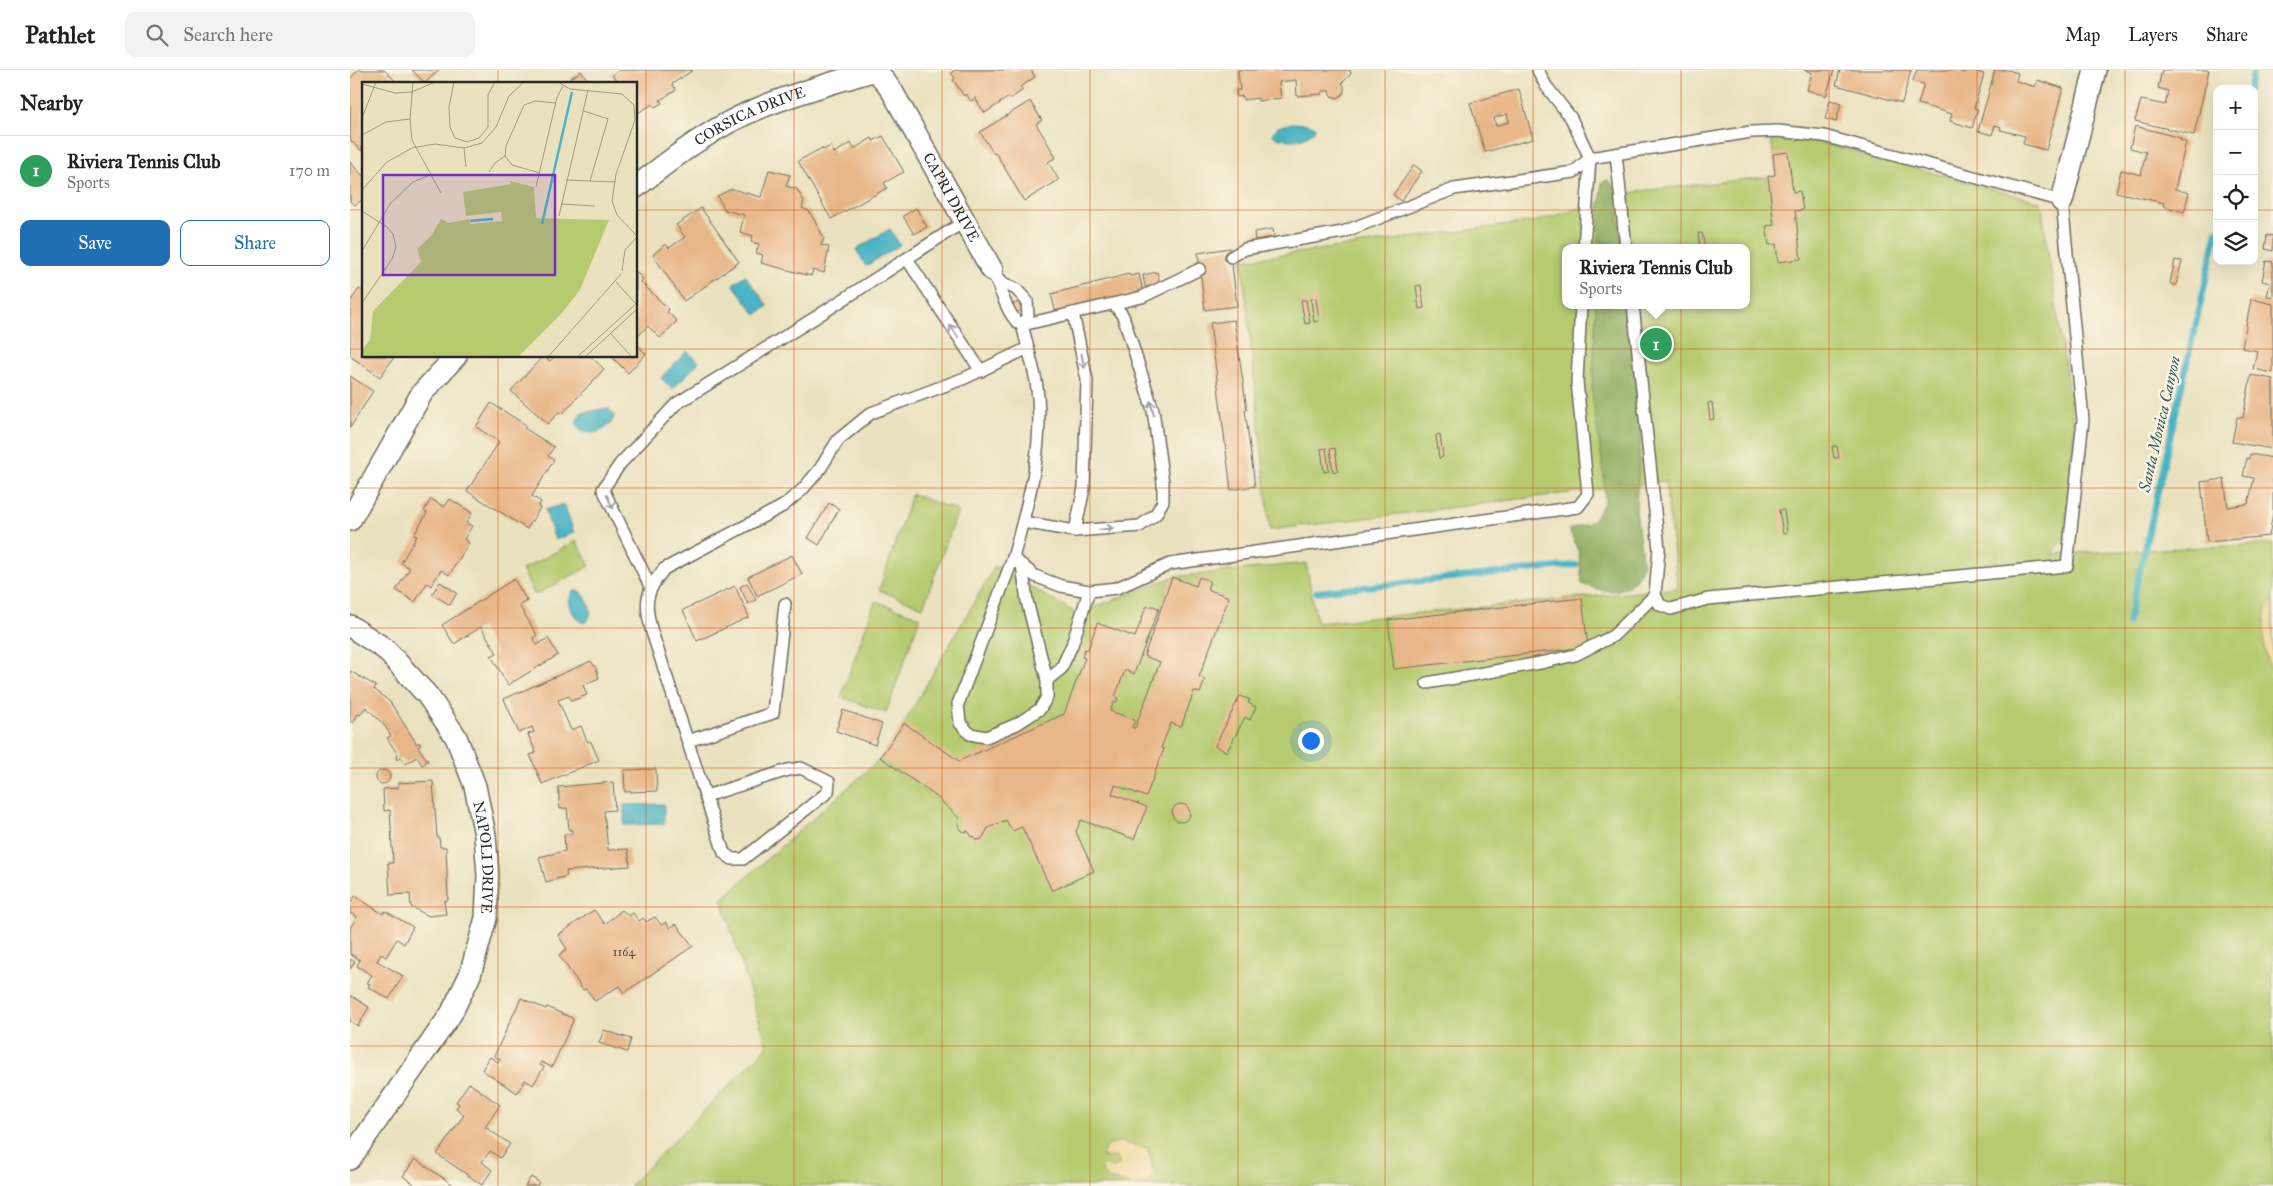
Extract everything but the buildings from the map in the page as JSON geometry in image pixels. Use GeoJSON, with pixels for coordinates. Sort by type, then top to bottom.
{"type":"FeatureCollection","features":[{"type":"Feature","properties":{"kind":"street","name":"CORSICA DRIVE"},"geometry":{"type":"LineString","coordinates":[[638,185],[683,150],[761,107],[875,70]]}},
{"type":"Feature","properties":{"kind":"street","name":"CAPRI DRIVE"},"geometry":{"type":"LineString","coordinates":[[875,70],[892,91],[992,270]]}},
{"type":"Feature","properties":{"kind":"street"},"geometry":{"type":"LineString","coordinates":[[2062,201],[2095,70]]}},
{"type":"Feature","properties":{"kind":"street"},"geometry":{"type":"LineString","coordinates":[[350,520],[422,393],[454,358]]}},
{"type":"Feature","properties":{"kind":"street","name":"NAPOLI DRIVE"},"geometry":{"type":"LineString","coordinates":[[350,626],[385,649],[428,696],[456,737],[475,786],[485,835],[488,874],[486,918],[470,975],[451,1014],[350,1159]]}},
{"type":"Feature","properties":{"kind":"lane"},"geometry":{"type":"LineString","coordinates":[[1538,70],[1546,86],[1571,118],[1590,158],[1584,244]]}},
{"type":"Feature","properties":{"kind":"lane"},"geometry":{"type":"LineString","coordinates":[[1231,257],[1245,249],[1343,232],[1454,189],[1574,172],[1590,158],[1751,132],[1778,131],[1824,136],[2062,201],[2083,420],[2067,566],[1708,598],[1671,609],[1660,605],[1655,595],[1659,549],[1633,309]]}},
{"type":"Feature","properties":{"kind":"lane"},"geometry":{"type":"LineString","coordinates":[[1616,154],[1626,244]]}},
{"type":"Feature","properties":{"kind":"lane"},"geometry":{"type":"LineString","coordinates":[[650,588],[603,489],[634,448],[676,404],[814,320],[965,221]]}},
{"type":"Feature","properties":{"kind":"lane"},"geometry":{"type":"LineString","coordinates":[[907,259],[981,371]]}},
{"type":"Feature","properties":{"kind":"lane"},"geometry":{"type":"LineString","coordinates":[[1022,325],[1142,297],[1200,269]]}},
{"type":"Feature","properties":{"kind":"lane"},"geometry":{"type":"LineString","coordinates":[[992,270],[1003,283],[1016,289],[1027,301],[1028,315],[1022,325],[1036,382],[1038,458],[1013,558],[958,704],[960,722],[970,734],[986,736],[1017,724],[1040,709],[1047,696],[1047,680],[1027,601],[1022,565]]}},
{"type":"Feature","properties":{"kind":"lane","name":"CAPRI DRIVE"},"geometry":{"type":"LineString","coordinates":[[992,270],[1012,316],[1018,324],[1022,325]]}},
{"type":"Feature","properties":{"kind":"lane"},"geometry":{"type":"LineString","coordinates":[[1023,522],[1075,531],[1140,526],[1156,514],[1163,500],[1163,483],[1154,410],[1123,316],[1114,304]]}},
{"type":"Feature","properties":{"kind":"lane"},"geometry":{"type":"LineString","coordinates":[[1013,558],[1035,576],[1061,586],[1089,591],[1116,588],[1170,564],[1578,507],[1588,494],[1577,381],[1581,309]]}},
{"type":"Feature","properties":{"kind":"lane"},"geometry":{"type":"LineString","coordinates":[[1073,313],[1087,380],[1084,488],[1075,531]]}},
{"type":"Feature","properties":{"kind":"lane"},"geometry":{"type":"LineString","coordinates":[[706,796],[788,770],[801,768],[829,782],[828,792],[743,859],[732,859],[724,853],[646,611],[650,588],[664,570],[783,506],[802,490],[820,469],[838,440],[871,413],[981,371],[1028,348]]}},
{"type":"Feature","properties":{"kind":"lane"},"geometry":{"type":"LineString","coordinates":[[1047,680],[1061,669],[1072,645],[1089,591]]}},
{"type":"Feature","properties":{"kind":"lane"},"geometry":{"type":"LineString","coordinates":[[1427,682],[1545,662],[1575,654],[1613,636],[1655,595]]}},
{"type":"Feature","properties":{"kind":"lane"},"geometry":{"type":"LineString","coordinates":[[688,741],[773,713],[785,604]]}},
{"type":"Feature","properties":{"kind":"green space"},"geometry":{"type":"Polygon","coordinates":[[[1771,138],[1822,143],[2041,202],[2074,428],[2064,538],[2053,554],[2273,544],[2273,1186],[629,1186],[767,1047],[722,899],[887,753],[995,566],[1077,614],[1173,577],[1306,563],[1317,623],[1678,588],[1665,481],[1270,530],[1242,260],[1537,221],[1639,191],[1776,176],[1771,138]]]}},
{"type":"Feature","properties":{"kind":"green space"},"geometry":{"type":"Polygon","coordinates":[[[1608,180],[1615,187],[1622,244],[1599,244],[1602,182],[1608,180]]]}},
{"type":"Feature","properties":{"kind":"green space"},"geometry":{"type":"Polygon","coordinates":[[[1596,309],[1628,309],[1641,425],[1636,510],[1643,566],[1637,576],[1625,588],[1609,591],[1582,584],[1579,553],[1569,529],[1587,524],[1595,518],[1605,501],[1604,476],[1592,393],[1596,309]]]}},
{"type":"Feature","properties":{"kind":"green space"},"geometry":{"type":"Polygon","coordinates":[[[912,494],[958,511],[923,607],[879,590],[912,494]]]}},
{"type":"Feature","properties":{"kind":"green space"},"geometry":{"type":"Polygon","coordinates":[[[576,541],[590,566],[535,595],[522,570],[576,541]]]}},
{"type":"Feature","properties":{"kind":"green space"},"geometry":{"type":"Polygon","coordinates":[[[875,601],[920,617],[886,713],[841,697],[875,601]]]}},
{"type":"Feature","properties":{"kind":"sand"},"geometry":{"type":"Polygon","coordinates":[[[2273,602],[2273,669],[2266,658],[2264,623],[2266,609],[2273,602]]]}},
{"type":"Feature","properties":{"kind":"sand"},"geometry":{"type":"Polygon","coordinates":[[[1120,1142],[1148,1148],[1154,1174],[1148,1185],[1131,1186],[1126,1182],[1109,1180],[1101,1171],[1105,1164],[1111,1168],[1119,1165],[1119,1161],[1116,1158],[1102,1157],[1108,1146],[1120,1142]]]}},
{"type":"Feature","properties":{"kind":"water"},"geometry":{"type":"Polygon","coordinates":[[[1292,123],[1314,126],[1315,130],[1306,137],[1295,140],[1279,139],[1273,135],[1273,132],[1278,127],[1292,123]]]}},
{"type":"Feature","properties":{"kind":"water"},"geometry":{"type":"Polygon","coordinates":[[[890,229],[900,245],[866,266],[856,249],[890,229]]]}},
{"type":"Feature","properties":{"kind":"water"},"geometry":{"type":"Polygon","coordinates":[[[745,275],[768,306],[756,315],[733,284],[745,275]]]}},
{"type":"Feature","properties":{"kind":"water"},"geometry":{"type":"Polygon","coordinates":[[[687,351],[699,362],[673,389],[661,378],[687,351]]]}},
{"type":"Feature","properties":{"kind":"water"},"geometry":{"type":"Polygon","coordinates":[[[608,408],[614,415],[608,426],[602,430],[590,433],[579,428],[576,422],[581,413],[608,408]]]}},
{"type":"Feature","properties":{"kind":"water"},"geometry":{"type":"Polygon","coordinates":[[[564,504],[574,533],[555,540],[545,510],[564,504]]]}},
{"type":"Feature","properties":{"kind":"water"},"geometry":{"type":"Polygon","coordinates":[[[574,591],[580,591],[583,594],[590,608],[590,617],[583,623],[579,621],[571,608],[570,599],[574,591]]]}},
{"type":"Feature","properties":{"kind":"water"},"geometry":{"type":"Polygon","coordinates":[[[664,804],[664,824],[624,825],[624,805],[664,804]]]}},
{"type":"Feature","properties":{"kind":"waterway","name":"Santa Monica Canyon"},"geometry":{"type":"LineString","coordinates":[[2250,85],[2254,70]]}},
{"type":"Feature","properties":{"kind":"waterway","name":"Santa Monica Canyon"},"geometry":{"type":"LineString","coordinates":[[2128,623],[2213,249]]}},
{"type":"Feature","properties":{"kind":"waterway"},"geometry":{"type":"LineString","coordinates":[[1316,592],[1576,565]]}},
{"type":"Feature","properties":{"kind":"place","name":"Riviera Tennis Club"},"geometry":{"type":"Point","coordinates":[1656,344]}}]}
